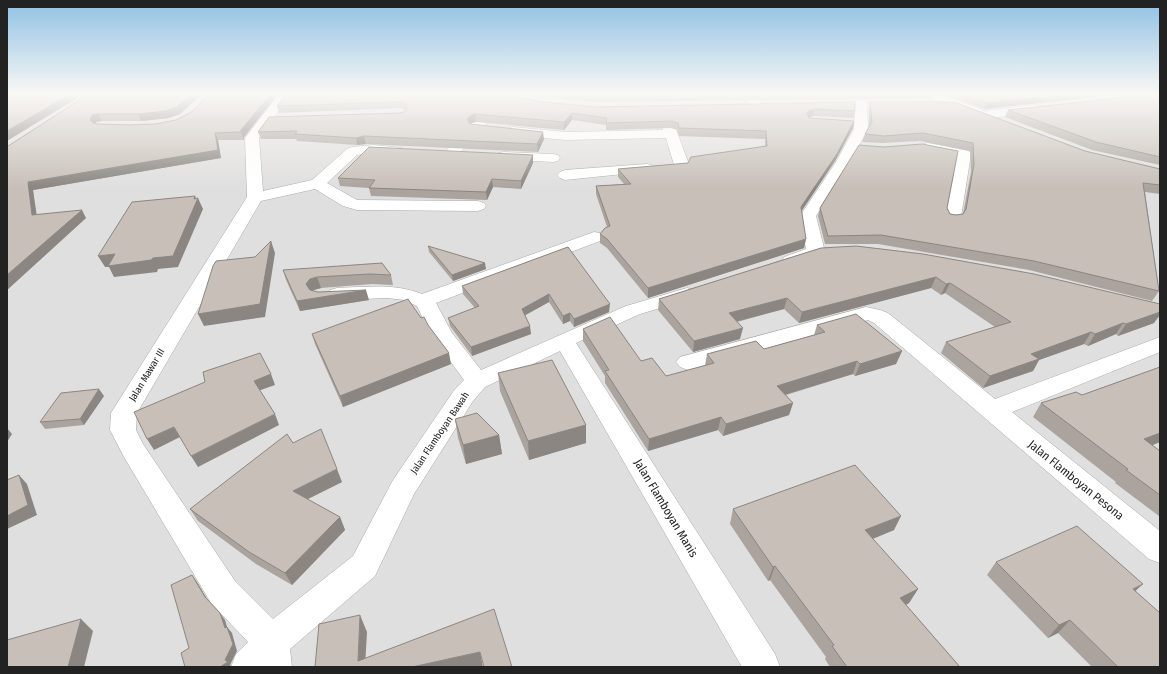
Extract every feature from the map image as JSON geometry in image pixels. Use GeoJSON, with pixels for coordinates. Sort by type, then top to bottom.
{"type":"FeatureCollection","features":[{"type":"Feature","properties":{"kind":"street"},"geometry":{"type":"LineString","coordinates":[[267,125],[252,138],[255,197],[317,184],[352,152],[358,150],[366,149],[413,152]]}},
{"type":"Feature","properties":{"kind":"street"},"geometry":{"type":"LineString","coordinates":[[565,175],[662,167],[684,172],[668,125]]}},
{"type":"Feature","properties":{"kind":"street"},"geometry":{"type":"LineString","coordinates":[[772,267],[824,252],[808,216],[843,162],[858,147],[855,125]]}},
{"type":"Feature","properties":{"kind":"street"},"geometry":{"type":"LineString","coordinates":[[451,154],[476,127],[566,136],[671,134]]}},
{"type":"Feature","properties":{"kind":"street"},"geometry":{"type":"LineString","coordinates":[[915,146],[964,154],[953,217]]}},
{"type":"Feature","properties":{"kind":"street"},"geometry":{"type":"LineString","coordinates":[[436,153],[467,155]]}},
{"type":"Feature","properties":{"kind":"street"},"geometry":{"type":"LineString","coordinates":[[490,156],[553,158]]}},
{"type":"Feature","properties":{"kind":"street"},"geometry":{"type":"LineString","coordinates":[[317,184],[349,203],[357,205],[478,206]]}},
{"type":"Feature","properties":{"kind":"street","name":"Jalan Mawar III"},"geometry":{"type":"LineString","coordinates":[[255,197],[124,413],[123,430],[133,450],[223,592],[273,655]]}},
{"type":"Feature","properties":{"kind":"street"},"geometry":{"type":"LineString","coordinates":[[421,301],[594,237]]}},
{"type":"Feature","properties":{"kind":"street","name":"Jalan Flamboyan Bawah"},"geometry":{"type":"LineString","coordinates":[[249,667],[273,655],[364,566],[403,488],[464,395],[477,381],[564,340],[633,310],[706,288]]}},
{"type":"Feature","properties":{"kind":"street"},"geometry":{"type":"LineString","coordinates":[[322,295],[387,292],[408,295],[425,302],[442,335],[477,381]]}},
{"type":"Feature","properties":{"kind":"street","name":"Jalan Flamboyan Pesona"},"geometry":{"type":"LineString","coordinates":[[688,362],[866,313],[873,314],[881,318],[1160,549]]}},
{"type":"Feature","properties":{"kind":"street"},"geometry":{"type":"LineString","coordinates":[[992,410],[1160,344]]}},
{"type":"Feature","properties":{"kind":"street","name":"Jalan Flamboyan Manis"},"geometry":{"type":"LineString","coordinates":[[570,349],[762,667]]}},
{"type":"Feature","properties":{"kind":"shaded area"},"geometry":{"type":"Polygon","coordinates":[[[7,125],[1160,125],[1160,667],[7,667],[7,125]]]}},
{"type":"Feature","properties":{"kind":"building"},"geometry":{"type":"Polygon","coordinates":[[[7,125],[16,125],[7,131],[7,125]]]}},
{"type":"Feature","properties":{"kind":"building"},"geometry":{"type":"Polygon","coordinates":[[[40,125],[245,125],[241,132],[215,133],[218,150],[28,182],[32,215],[82,210],[7,275],[8,146],[40,125]]]}},
{"type":"Feature","properties":{"kind":"building"},"geometry":{"type":"Polygon","coordinates":[[[263,125],[483,125],[543,132],[537,144],[364,136],[356,138],[295,134],[297,131],[258,132],[263,125]]]}},
{"type":"Feature","properties":{"kind":"building"},"geometry":{"type":"Polygon","coordinates":[[[678,125],[852,125],[837,154],[801,207],[806,239],[648,288],[607,239],[600,234],[605,228],[610,226],[596,186],[631,184],[618,169],[688,163],[691,157],[767,146],[766,131],[679,128],[678,125]]]}},
{"type":"Feature","properties":{"kind":"building"},"geometry":{"type":"Polygon","coordinates":[[[870,125],[1017,125],[1085,151],[1160,169],[1160,185],[1143,183],[1159,291],[1034,261],[881,235],[828,236],[820,208],[859,145],[884,147],[922,144],[958,151],[947,208],[950,214],[956,215],[963,214],[966,209],[974,164],[973,143],[923,133],[884,136],[865,134],[870,125]]]}},
{"type":"Feature","properties":{"kind":"building"},"geometry":{"type":"Polygon","coordinates":[[[1050,125],[1160,125],[1160,157],[1096,142],[1050,125]]]}},
{"type":"Feature","properties":{"kind":"building"},"geometry":{"type":"Polygon","coordinates":[[[369,147],[533,155],[521,181],[492,179],[486,192],[369,188],[375,180],[338,178],[369,147]]]}},
{"type":"Feature","properties":{"kind":"building"},"geometry":{"type":"Polygon","coordinates":[[[195,196],[194,199],[198,198],[173,256],[108,266],[115,254],[98,256],[132,202],[195,196]]]}},
{"type":"Feature","properties":{"kind":"building"},"geometry":{"type":"Polygon","coordinates":[[[271,241],[260,304],[198,314],[213,266],[216,261],[255,257],[271,241]]]}},
{"type":"Feature","properties":{"kind":"building"},"geometry":{"type":"Polygon","coordinates":[[[428,246],[485,263],[452,275],[428,246]]]}},
{"type":"Feature","properties":{"kind":"building"},"geometry":{"type":"Polygon","coordinates":[[[856,246],[923,254],[1034,274],[1160,304],[1160,312],[1126,324],[1123,323],[1095,334],[1091,332],[1031,354],[1039,359],[990,376],[946,342],[1011,322],[950,283],[946,284],[936,277],[802,312],[787,298],[729,313],[743,328],[694,341],[659,299],[821,248],[856,246]]]}},
{"type":"Feature","properties":{"kind":"building"},"geometry":{"type":"Polygon","coordinates":[[[568,247],[610,304],[574,319],[570,313],[563,316],[549,294],[522,309],[530,326],[471,347],[448,318],[479,306],[462,286],[568,247]]]}},
{"type":"Feature","properties":{"kind":"building"},"geometry":{"type":"Polygon","coordinates":[[[382,263],[391,275],[370,274],[317,277],[310,279],[306,284],[310,290],[318,292],[366,290],[297,301],[283,270],[382,263]]]}},
{"type":"Feature","properties":{"kind":"building"},"geometry":{"type":"Polygon","coordinates":[[[408,299],[421,318],[424,317],[428,325],[449,353],[340,396],[312,334],[408,299]]]}},
{"type":"Feature","properties":{"kind":"building"},"geometry":{"type":"Polygon","coordinates":[[[856,314],[902,351],[860,364],[857,361],[777,386],[793,403],[726,424],[721,417],[649,439],[605,371],[609,370],[583,329],[610,317],[641,361],[652,358],[666,376],[714,363],[707,354],[756,341],[764,349],[825,332],[817,325],[856,314]]]}},
{"type":"Feature","properties":{"kind":"building"},"geometry":{"type":"Polygon","coordinates":[[[260,353],[271,374],[254,381],[275,414],[191,456],[174,427],[147,439],[134,412],[205,382],[203,372],[260,353]]]}},
{"type":"Feature","properties":{"kind":"building"},"geometry":{"type":"Polygon","coordinates":[[[552,360],[586,425],[528,441],[498,373],[552,360]]]}},
{"type":"Feature","properties":{"kind":"building"},"geometry":{"type":"Polygon","coordinates":[[[1160,367],[1160,433],[1144,439],[1160,451],[1160,495],[1041,403],[1076,392],[1082,395],[1160,367]]]}},
{"type":"Feature","properties":{"kind":"building"},"geometry":{"type":"Polygon","coordinates":[[[99,389],[80,419],[40,422],[61,393],[99,389]]]}},
{"type":"Feature","properties":{"kind":"building"},"geometry":{"type":"Polygon","coordinates":[[[477,413],[499,435],[463,445],[455,419],[477,413]]]}},
{"type":"Feature","properties":{"kind":"building"},"geometry":{"type":"Polygon","coordinates":[[[321,429],[337,469],[293,491],[340,517],[285,573],[249,552],[190,509],[287,434],[293,443],[321,429]]]}},
{"type":"Feature","properties":{"kind":"building"},"geometry":{"type":"Polygon","coordinates":[[[855,465],[901,516],[865,530],[918,589],[900,598],[960,667],[847,667],[832,646],[834,645],[775,566],[773,567],[733,509],[855,465]]]}},
{"type":"Feature","properties":{"kind":"building"},"geometry":{"type":"Polygon","coordinates":[[[19,475],[28,505],[7,516],[7,480],[19,475]]]}},
{"type":"Feature","properties":{"kind":"building"},"geometry":{"type":"Polygon","coordinates":[[[1077,526],[1143,584],[1133,589],[1160,613],[1160,667],[1118,667],[1070,620],[1059,625],[996,562],[1077,526]]]}},
{"type":"Feature","properties":{"kind":"building"},"geometry":{"type":"Polygon","coordinates":[[[192,575],[205,597],[220,613],[233,644],[225,660],[228,662],[220,667],[185,667],[181,653],[189,648],[171,585],[192,575]]]}},
{"type":"Feature","properties":{"kind":"building"},"geometry":{"type":"Polygon","coordinates":[[[494,609],[512,667],[484,667],[480,652],[412,667],[315,667],[319,624],[360,615],[358,661],[494,609]]]}},
{"type":"Feature","properties":{"kind":"building"},"geometry":{"type":"Polygon","coordinates":[[[81,619],[68,667],[7,667],[7,640],[81,619]]]}}]}
